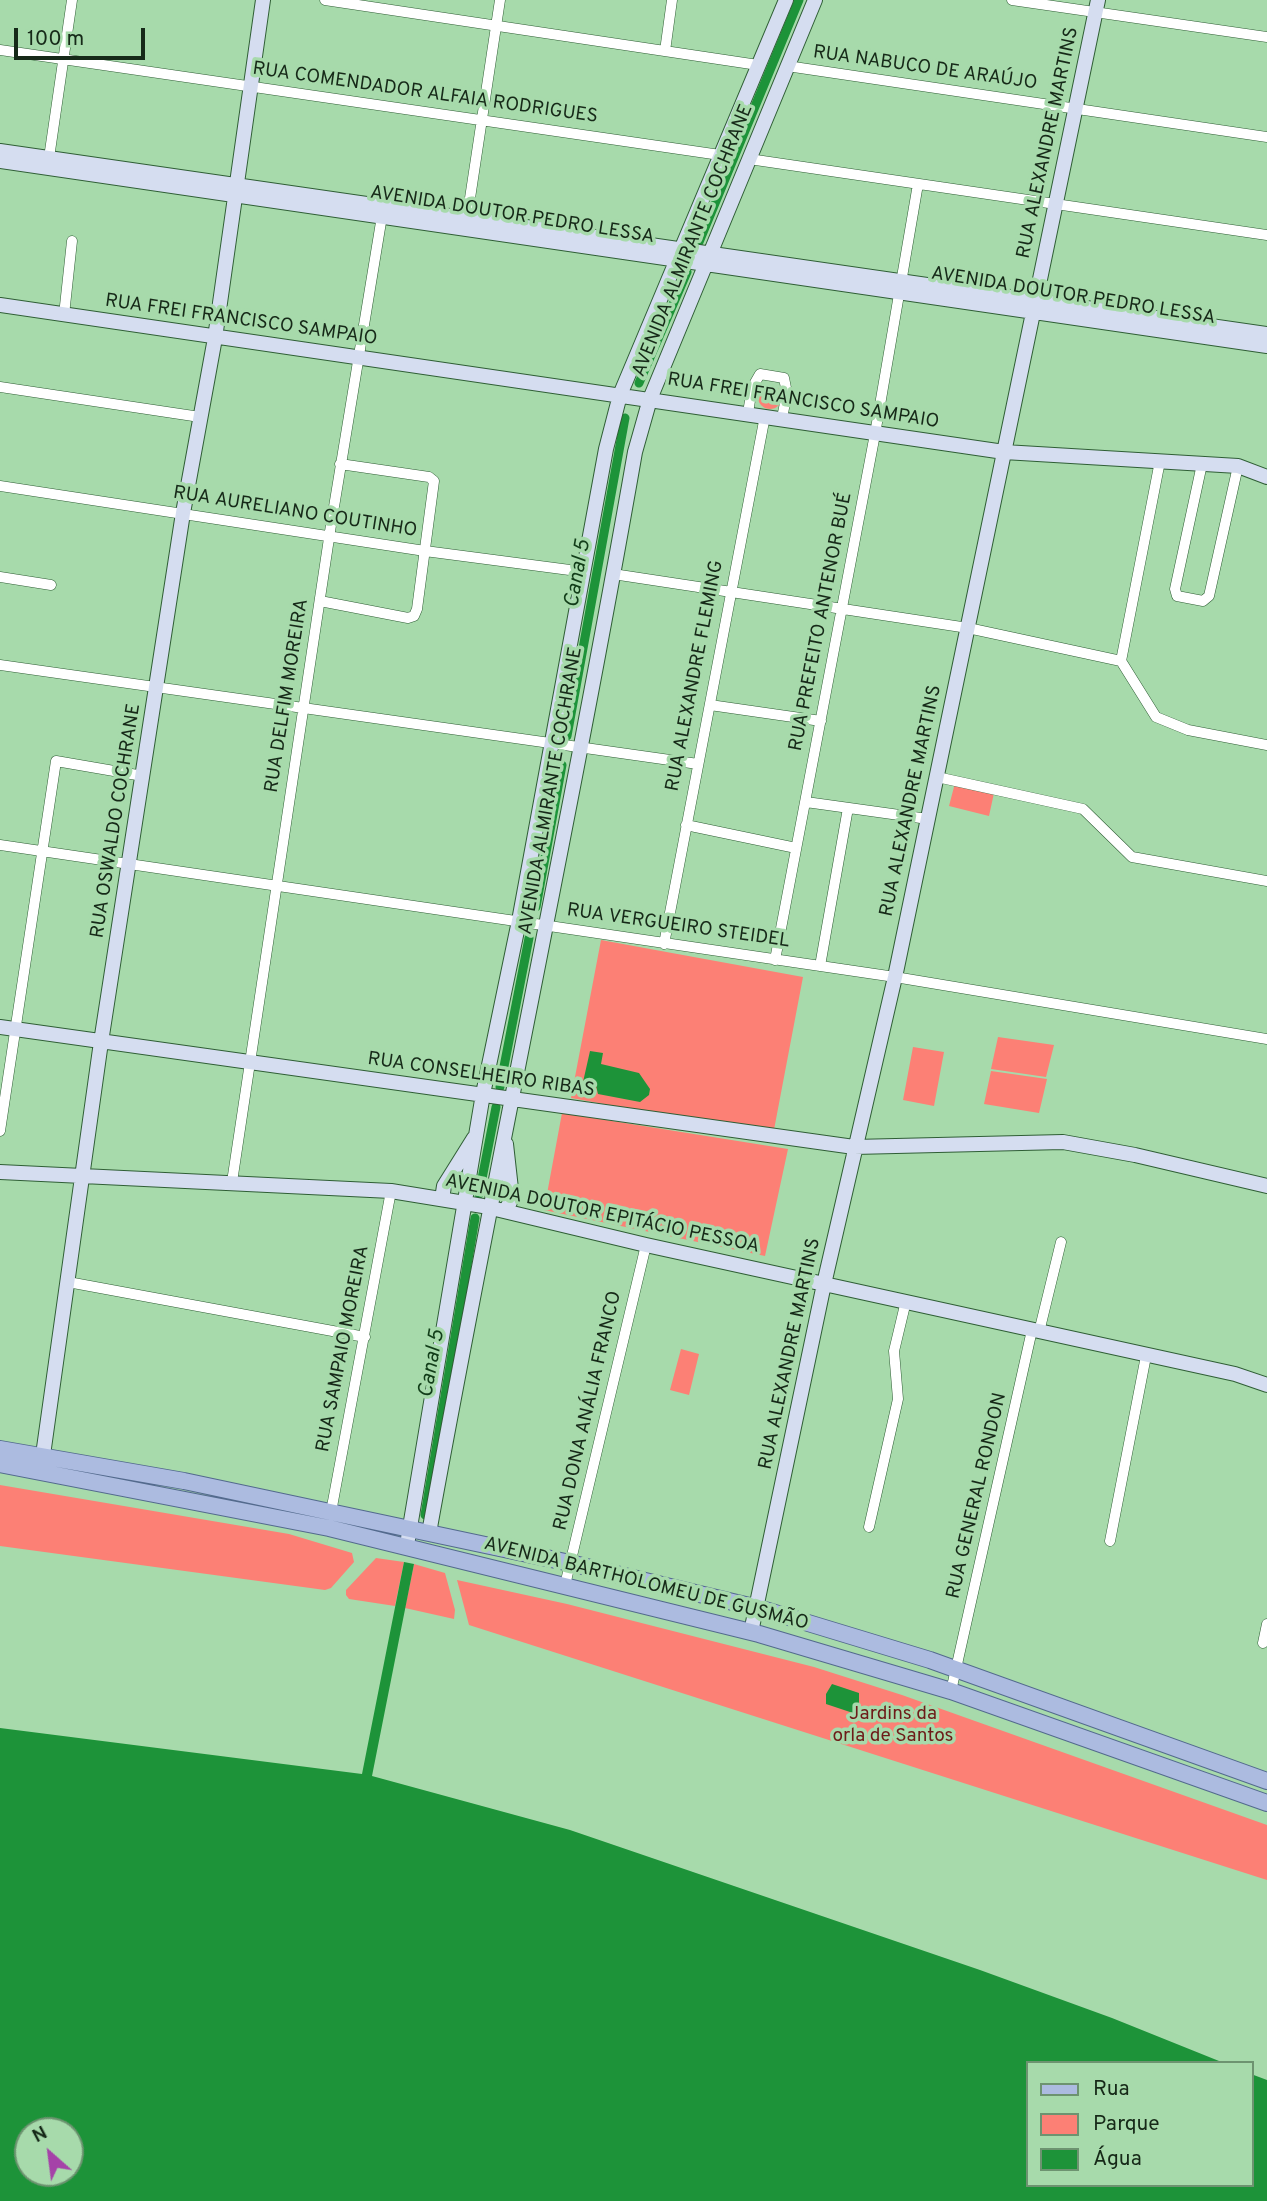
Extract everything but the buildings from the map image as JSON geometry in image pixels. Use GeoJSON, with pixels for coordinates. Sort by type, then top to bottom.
{"type":"FeatureCollection","features":[{"type":"Feature","properties":{"kind":"main road","name":"RUA OSWALDO COCHRANE"},"geometry":{"type":"LineString","coordinates":[[43,1455],[101,1042],[183,513],[215,338],[263,0]]}},
{"type":"Feature","properties":{"kind":"main road","name":"AVENIDA ALMIRANTE COCHRANE"},"geometry":{"type":"LineString","coordinates":[[429,1533],[477,1205],[479,1131],[521,922],[606,449],[622,395],[678,254],[786,0]]}},
{"type":"Feature","properties":{"kind":"main road","name":"AVENIDA ALMIRANTE COCHRANE"},"geometry":{"type":"LineString","coordinates":[[406,1547],[477,1205],[505,1134],[546,925],[576,748],[614,574],[647,398],[709,259],[815,0]]}},
{"type":"Feature","properties":{"kind":"main road","name":"RUA ALEXANDRE MARTINS"},"geometry":{"type":"LineString","coordinates":[[751,1632],[854,1147],[895,977],[1096,6]]}},
{"type":"Feature","properties":{"kind":"main road","name":"AVENIDA DOUTOR PEDRO LESSA"},"geometry":{"type":"LineString","coordinates":[[0,150],[383,216],[678,254]]}},
{"type":"Feature","properties":{"kind":"main road","name":"AVENIDA DOUTOR PEDRO LESSA"},"geometry":{"type":"LineString","coordinates":[[0,161],[467,218],[709,259],[1035,306],[1267,346]]}},
{"type":"Feature","properties":{"kind":"main road","name":"RUA FREI FRANCISCO SAMPAIO"},"geometry":{"type":"LineString","coordinates":[[0,305],[1004,452],[1238,466],[1267,477]]}},
{"type":"Feature","properties":{"kind":"main road","name":"AVENIDA DOUTOR PEDRO LESSA"},"geometry":{"type":"LineString","coordinates":[[1035,306],[1267,334]]}},
{"type":"Feature","properties":{"kind":"main road","name":"RUA CONSELHEIRO RIBAS"},"geometry":{"type":"LineString","coordinates":[[0,1027],[854,1147],[1063,1142],[1267,1186]]}},
{"type":"Feature","properties":{"kind":"main road"},"geometry":{"type":"LineString","coordinates":[[442,1199],[444,1186],[479,1131]]}},
{"type":"Feature","properties":{"kind":"main road"},"geometry":{"type":"LineString","coordinates":[[505,1134],[512,1198],[506,1210]]}},
{"type":"Feature","properties":{"kind":"main road","name":"AVENIDA DOUTOR EPITÁCIO PESSOA"},"geometry":{"type":"LineString","coordinates":[[0,1172],[391,1191],[442,1199],[506,1210],[646,1245],[1235,1374],[1267,1385]]}},
{"type":"Feature","properties":{"kind":"main road","name":"AVENIDA BARTHOLOMEU DE GUSMÃO"},"geometry":{"type":"LineString","coordinates":[[0,1449],[43,1455],[331,1512],[570,1563],[756,1608],[957,1670],[1267,1781]]}},
{"type":"Feature","properties":{"kind":"main road","name":"AVENIDA BARTHOLOMEU DE GUSMÃO"},"geometry":{"type":"LineString","coordinates":[[0,1464],[291,1520],[751,1632],[951,1691],[1267,1802]]}},
{"type":"Feature","properties":{"kind":"street"},"geometry":{"type":"LineString","coordinates":[[49,158],[72,0]]}},
{"type":"Feature","properties":{"kind":"street"},"geometry":{"type":"LineString","coordinates":[[325,0],[758,65]]}},
{"type":"Feature","properties":{"kind":"street"},"geometry":{"type":"LineString","coordinates":[[467,218],[500,0]]}},
{"type":"Feature","properties":{"kind":"street"},"geometry":{"type":"LineString","coordinates":[[665,51],[672,0]]}},
{"type":"Feature","properties":{"kind":"street"},"geometry":{"type":"LineString","coordinates":[[1012,0],[1096,6],[1267,37]]}},
{"type":"Feature","properties":{"kind":"street","name":"RUA COMENDADOR ALFAIA RODRIGUES"},"geometry":{"type":"LineString","coordinates":[[0,50],[720,155]]}},
{"type":"Feature","properties":{"kind":"street","name":"RUA NABUCO DE ARAÚJO"},"geometry":{"type":"LineString","coordinates":[[787,66],[1267,137]]}},
{"type":"Feature","properties":{"kind":"street"},"geometry":{"type":"LineString","coordinates":[[749,159],[1267,234]]}},
{"type":"Feature","properties":{"kind":"street","name":"RUA PREFEITO ANTENOR BUÉ"},"geometry":{"type":"LineString","coordinates":[[775,960],[875,434],[918,184]]}},
{"type":"Feature","properties":{"kind":"street","name":"RUA DELFIM MOREIRA"},"geometry":{"type":"LineString","coordinates":[[232,1182],[329,534],[383,216]]}},
{"type":"Feature","properties":{"kind":"street"},"geometry":{"type":"LineString","coordinates":[[64,315],[72,241]]}},
{"type":"Feature","properties":{"kind":"street"},"geometry":{"type":"LineString","coordinates":[[748,413],[756,379],[760,374],[770,374],[784,378],[787,384],[782,418]]}},
{"type":"Feature","properties":{"kind":"street"},"geometry":{"type":"LineString","coordinates":[[0,387],[200,417]]}},
{"type":"Feature","properties":{"kind":"street","name":"RUA ALEXANDRE FLEMING"},"geometry":{"type":"LineString","coordinates":[[664,944],[765,416]]}},
{"type":"Feature","properties":{"kind":"street"},"geometry":{"type":"LineString","coordinates":[[1160,461],[1121,661],[1156,717],[1188,730],[1267,745]]}},
{"type":"Feature","properties":{"kind":"street"},"geometry":{"type":"LineString","coordinates":[[320,601],[414,617],[425,551],[434,481],[429,477],[340,464]]}},
{"type":"Feature","properties":{"kind":"street"},"geometry":{"type":"LineString","coordinates":[[1202,464],[1175,589],[1177,596],[1203,601],[1209,596],[1238,466]]}},
{"type":"Feature","properties":{"kind":"street","name":"RUA AURELIANO COUTINHO"},"geometry":{"type":"LineString","coordinates":[[0,486],[329,534],[425,551],[585,572]]}},
{"type":"Feature","properties":{"kind":"street"},"geometry":{"type":"LineString","coordinates":[[614,574],[968,628],[1121,661]]}},
{"type":"Feature","properties":{"kind":"street"},"geometry":{"type":"LineString","coordinates":[[0,577],[51,585]]}},
{"type":"Feature","properties":{"kind":"street"},"geometry":{"type":"LineString","coordinates":[[0,665],[698,764]]}},
{"type":"Feature","properties":{"kind":"street"},"geometry":{"type":"LineString","coordinates":[[710,705],[821,721]]}},
{"type":"Feature","properties":{"kind":"street"},"geometry":{"type":"LineString","coordinates":[[0,1131],[56,761],[143,776]]}},
{"type":"Feature","properties":{"kind":"street"},"geometry":{"type":"LineString","coordinates":[[937,777],[1083,809],[1132,857],[1267,881]]}},
{"type":"Feature","properties":{"kind":"street"},"geometry":{"type":"LineString","coordinates":[[806,802],[928,819]]}},
{"type":"Feature","properties":{"kind":"street"},"geometry":{"type":"LineString","coordinates":[[820,966],[848,808]]}},
{"type":"Feature","properties":{"kind":"street"},"geometry":{"type":"LineString","coordinates":[[686,825],[796,848]]}},
{"type":"Feature","properties":{"kind":"street","name":"RUA VERGUEIRO STEIDEL"},"geometry":{"type":"LineString","coordinates":[[0,845],[895,977],[1267,1039]]}},
{"type":"Feature","properties":{"kind":"street","name":"RUA SAMPAIO MOREIRA"},"geometry":{"type":"LineString","coordinates":[[331,1512],[391,1191]]}},
{"type":"Feature","properties":{"kind":"street","name":"RUA GENERAL RONDON"},"geometry":{"type":"LineString","coordinates":[[951,1691],[1036,1331],[1061,1242]]}},
{"type":"Feature","properties":{"kind":"street","name":"RUA DONA ANÁLIA FRANCO"},"geometry":{"type":"LineString","coordinates":[[565,1585],[646,1245]]}},
{"type":"Feature","properties":{"kind":"street"},"geometry":{"type":"LineString","coordinates":[[68,1282],[365,1336]]}},
{"type":"Feature","properties":{"kind":"street"},"geometry":{"type":"LineString","coordinates":[[869,1528],[898,1399],[894,1351],[906,1301]]}},
{"type":"Feature","properties":{"kind":"street"},"geometry":{"type":"LineString","coordinates":[[1110,1541],[1146,1356]]}},
{"type":"Feature","properties":{"kind":"street"},"geometry":{"type":"LineString","coordinates":[[1264,1643],[1267,1624]]}},
{"type":"Feature","properties":{"kind":"green space"},"geometry":{"type":"Polygon","coordinates":[[[770,385],[779,388],[782,397],[779,406],[770,409],[761,406],[758,397],[761,388],[770,385]]]}},
{"type":"Feature","properties":{"kind":"green space"},"geometry":{"type":"Polygon","coordinates":[[[955,783],[994,793],[989,816],[949,806],[955,783]]]}},
{"type":"Feature","properties":{"kind":"green space"},"geometry":{"type":"Polygon","coordinates":[[[601,940],[803,977],[773,1135],[571,1098],[601,940]]]}},
{"type":"Feature","properties":{"kind":"green space"},"geometry":{"type":"Polygon","coordinates":[[[998,1037],[1054,1045],[1046,1077],[991,1069],[998,1037]]]}},
{"type":"Feature","properties":{"kind":"green space"},"geometry":{"type":"Polygon","coordinates":[[[913,1047],[944,1052],[934,1106],[903,1100],[913,1047]]]}},
{"type":"Feature","properties":{"kind":"green space"},"geometry":{"type":"Polygon","coordinates":[[[991,1071],[1047,1079],[1039,1113],[984,1104],[991,1071]]]}},
{"type":"Feature","properties":{"kind":"green space"},"geometry":{"type":"Polygon","coordinates":[[[562,1113],[788,1149],[765,1256],[544,1210],[562,1113]]]}},
{"type":"Feature","properties":{"kind":"green space"},"geometry":{"type":"Polygon","coordinates":[[[681,1349],[699,1354],[689,1395],[670,1390],[681,1349]]]}},
{"type":"Feature","properties":{"kind":"green space"},"geometry":{"type":"Polygon","coordinates":[[[0,1485],[289,1534],[352,1553],[354,1562],[331,1588],[325,1590],[0,1546],[0,1485]]]}},
{"type":"Feature","properties":{"kind":"green space"},"geometry":{"type":"Polygon","coordinates":[[[376,1558],[404,1562],[395,1606],[349,1599],[346,1595],[346,1590],[376,1558]]]}},
{"type":"Feature","properties":{"kind":"green space"},"geometry":{"type":"Polygon","coordinates":[[[414,1564],[445,1573],[455,1610],[454,1619],[405,1608],[414,1564]]]}},
{"type":"Feature","properties":{"kind":"green space","name":"Jardins da orla de Santos"},"geometry":{"type":"Polygon","coordinates":[[[457,1580],[567,1604],[814,1667],[902,1695],[1267,1825],[1267,1880],[469,1625],[457,1580]]]}},
{"type":"Feature","properties":{"kind":"water"},"geometry":{"type":"Polygon","coordinates":[[[590,1051],[603,1053],[601,1064],[639,1073],[650,1089],[649,1095],[640,1102],[598,1094],[596,1086],[583,1082],[590,1051]]]}},
{"type":"Feature","properties":{"kind":"water"},"geometry":{"type":"Polygon","coordinates":[[[404,1562],[414,1564],[372,1776],[570,1830],[980,1970],[1112,2018],[1219,2061],[1026,2061],[1026,2187],[1253,2187],[1253,2075],[1267,2080],[1267,2201],[0,2201],[0,1728],[362,1774],[404,1562]]]}},
{"type":"Feature","properties":{"kind":"water"},"geometry":{"type":"Polygon","coordinates":[[[832,1684],[859,1693],[859,1703],[853,1713],[826,1704],[826,1694],[832,1684]]]}},
{"type":"Feature","properties":{"kind":"waterway","name":"Canal 5"},"geometry":{"type":"LineString","coordinates":[[699,242],[799,0]]}},
{"type":"Feature","properties":{"kind":"waterway","name":"Canal 5"},"geometry":{"type":"LineString","coordinates":[[639,383],[687,272]]}},
{"type":"Feature","properties":{"kind":"waterway","name":"Canal 5"},"geometry":{"type":"LineString","coordinates":[[567,736],[625,418]]}},
{"type":"Feature","properties":{"kind":"waterway","name":"Canal 5"},"geometry":{"type":"LineString","coordinates":[[536,907],[562,765]]}},
{"type":"Feature","properties":{"kind":"waterway","name":"Canal 5"},"geometry":{"type":"LineString","coordinates":[[500,1087],[529,938]]}},
{"type":"Feature","properties":{"kind":"waterway","name":"Canal 5"},"geometry":{"type":"LineString","coordinates":[[479,1194],[496,1107]]}},
{"type":"Feature","properties":{"kind":"waterway","name":"Canal 5"},"geometry":{"type":"LineString","coordinates":[[425,1515],[475,1218]]}}]}
